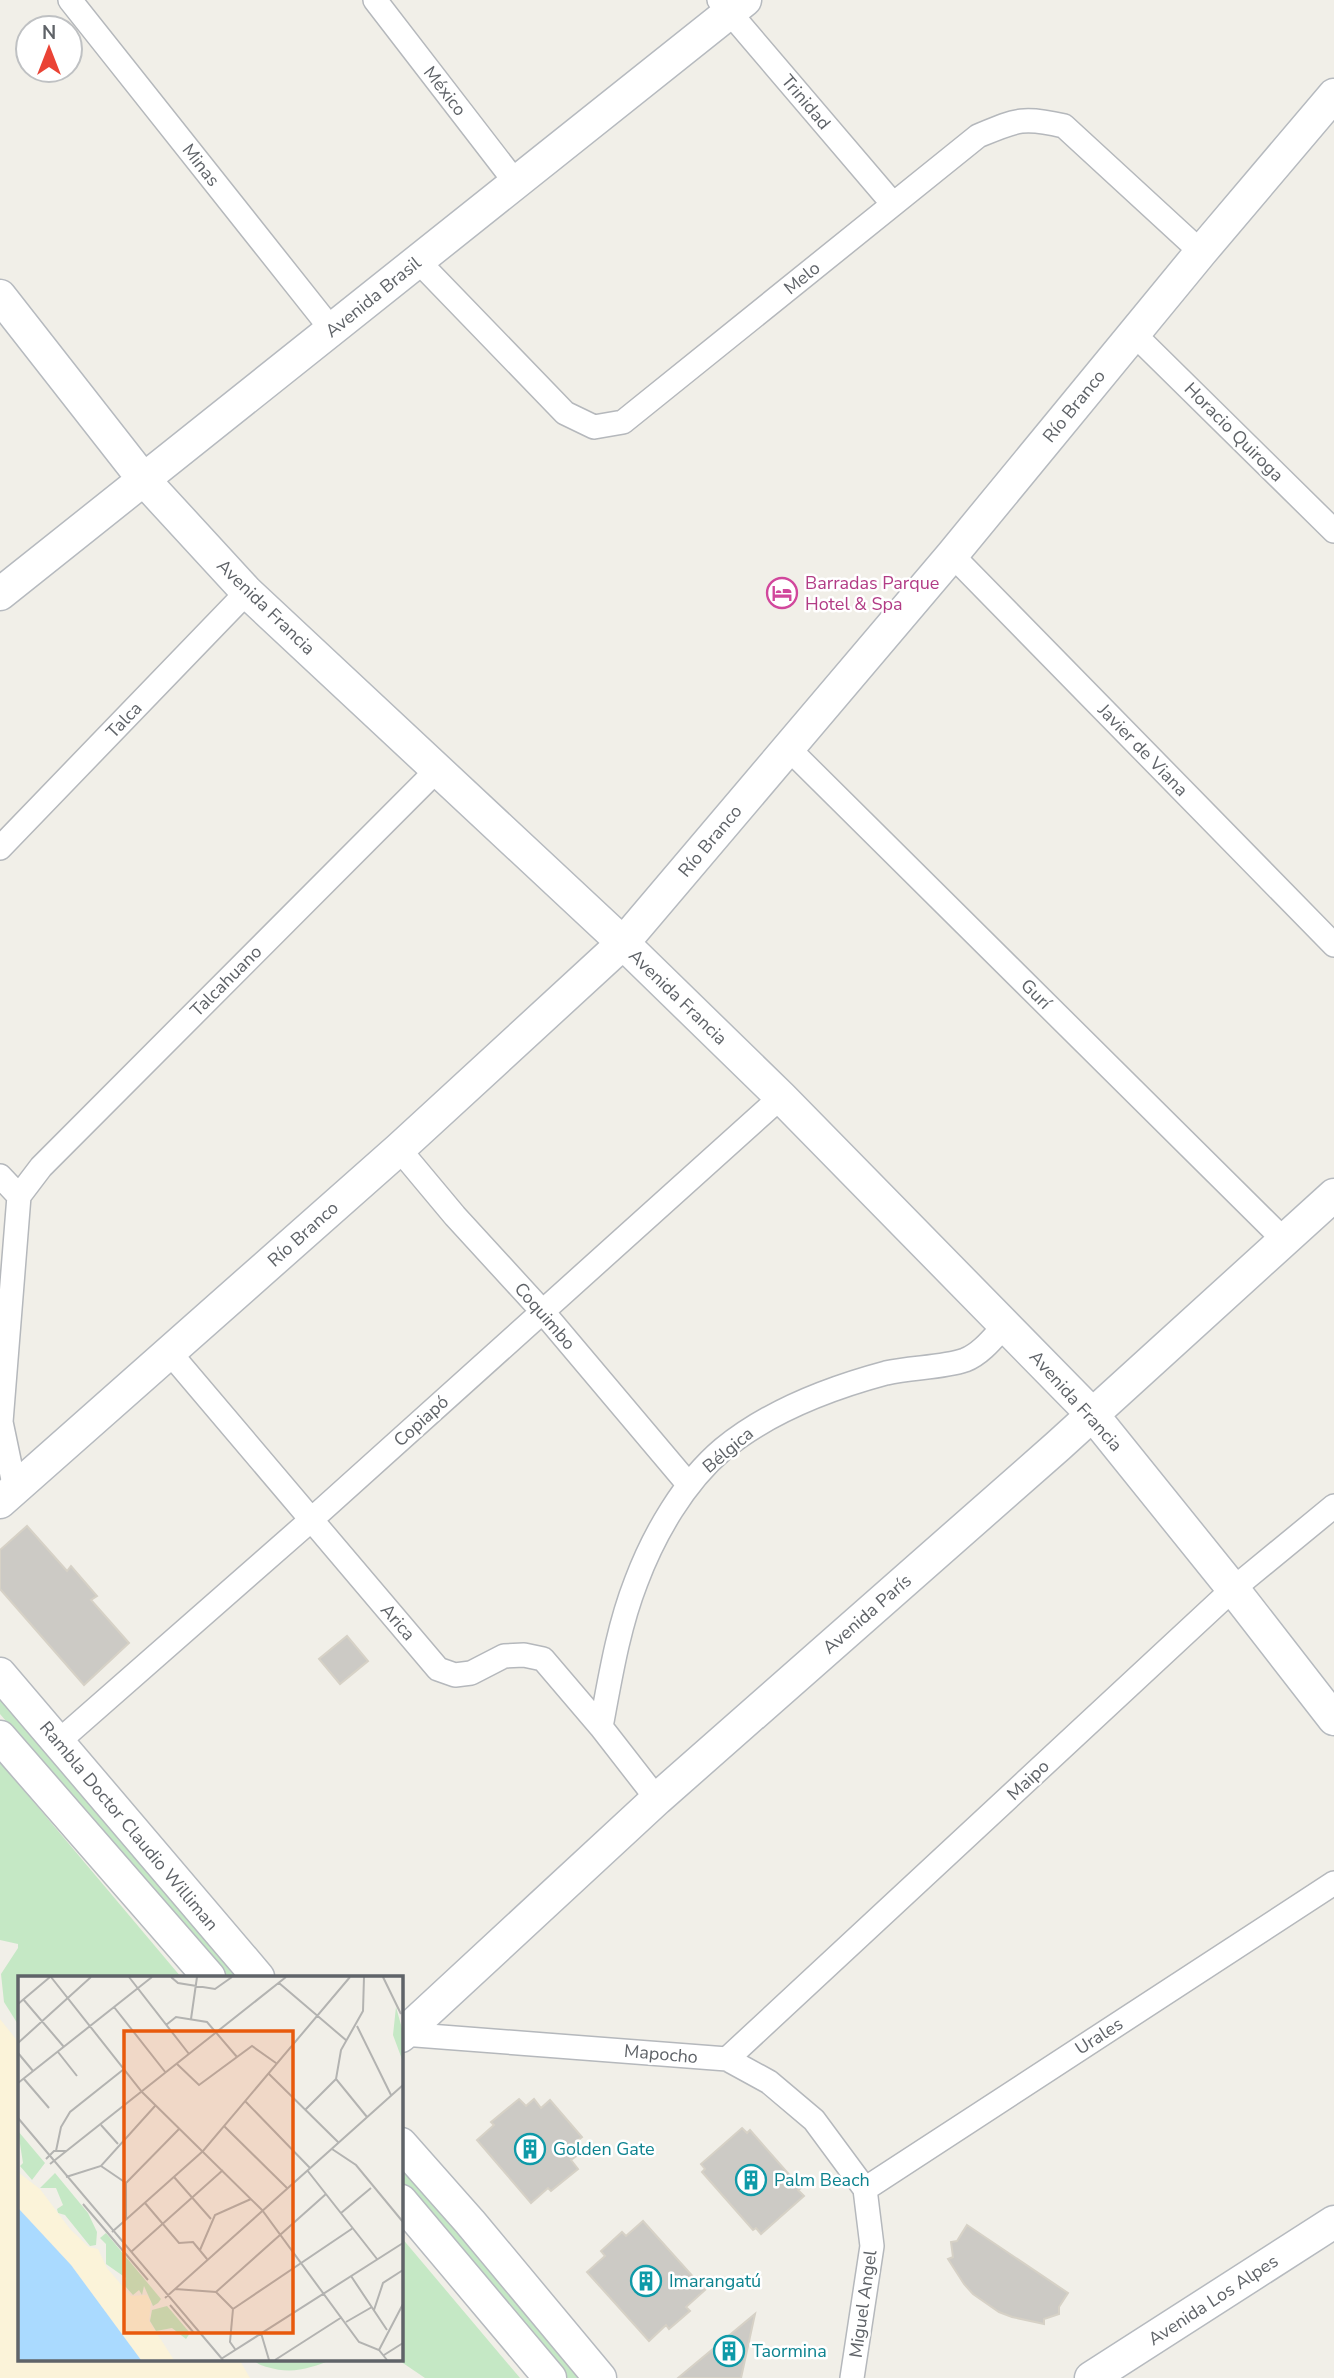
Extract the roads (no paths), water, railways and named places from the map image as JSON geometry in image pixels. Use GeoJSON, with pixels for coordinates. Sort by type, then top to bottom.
{"type":"FeatureCollection","features":[{"type":"Feature","properties":{"kind":"street","name":"Minas"},"geometry":{"type":"LineString","coordinates":[[70,0],[332,330]]}},
{"type":"Feature","properties":{"kind":"street","name":"México"},"geometry":{"type":"LineString","coordinates":[[375,0],[516,183]]}},
{"type":"Feature","properties":{"kind":"street","name":"Avenida Brasil"},"geometry":{"type":"LineString","coordinates":[[0,594],[516,183],[731,4]]}},
{"type":"Feature","properties":{"kind":"street","name":"Trinidad"},"geometry":{"type":"LineString","coordinates":[[731,4],[893,204]]}},
{"type":"Feature","properties":{"kind":"street","name":"Río Branco"},"geometry":{"type":"LineString","coordinates":[[8,1495],[399,1149],[623,943],[953,555],[1201,252],[1334,95]]}},
{"type":"Feature","properties":{"kind":"street","name":"Melo"},"geometry":{"type":"LineString","coordinates":[[418,261],[565,414],[594,427],[623,422],[978,136],[1011,122],[1035,119],[1065,126],[1201,252]]}},
{"type":"Feature","properties":{"kind":"street","name":"Avenida Francia"},"geometry":{"type":"LineString","coordinates":[[0,297],[144,480],[247,592],[623,943],[781,1097],[1092,1414],[1334,1719]]}},
{"type":"Feature","properties":{"kind":"street","name":"Horacio Quiroga"},"geometry":{"type":"LineString","coordinates":[[1134,334],[1334,531]]}},
{"type":"Feature","properties":{"kind":"street","name":"Javier de Viana"},"geometry":{"type":"LineString","coordinates":[[953,555],[1334,945]]}},
{"type":"Feature","properties":{"kind":"street","name":"Talca"},"geometry":{"type":"LineString","coordinates":[[0,848],[247,592]]}},
{"type":"Feature","properties":{"kind":"street","name":"Gurí"},"geometry":{"type":"LineString","coordinates":[[789,749],[1284,1240]]}},
{"type":"Feature","properties":{"kind":"street","name":"Talcahuano"},"geometry":{"type":"LineString","coordinates":[[19,1196],[41,1167],[438,769]]}},
{"type":"Feature","properties":{"kind":"street","name":"Copiapó"},"geometry":{"type":"LineString","coordinates":[[58,1742],[311,1520],[781,1097]]}},
{"type":"Feature","properties":{"kind":"street","name":"Coquimbo"},"geometry":{"type":"LineString","coordinates":[[399,1149],[455,1216],[543,1312],[688,1485]]}},
{"type":"Feature","properties":{"kind":"street"},"geometry":{"type":"LineString","coordinates":[[0,1176],[19,1196],[1,1422],[8,1495]]}},
{"type":"Feature","properties":{"kind":"street","name":"Avenida París"},"geometry":{"type":"LineString","coordinates":[[402,2035],[657,1799],[1092,1414],[1334,1195]]}},
{"type":"Feature","properties":{"kind":"street","name":"Bélgica"},"geometry":{"type":"LineString","coordinates":[[601,1727],[617,1647],[636,1582],[660,1532],[688,1485],[723,1450],[762,1422],[829,1391],[888,1373],[966,1359],[988,1344],[1005,1325]]}},
{"type":"Feature","properties":{"kind":"street","name":"Arica"},"geometry":{"type":"LineString","coordinates":[[170,1353],[438,1669],[454,1675],[471,1673],[504,1656],[524,1655],[543,1659],[657,1799]]}},
{"type":"Feature","properties":{"kind":"street","name":"Maipo"},"geometry":{"type":"LineString","coordinates":[[727,2059],[1233,1589],[1334,1506]]}},
{"type":"Feature","properties":{"kind":"street","name":"Rambla Doctor Claudio Williman"},"geometry":{"type":"LineString","coordinates":[[0,1674],[257,1976]]}},
{"type":"Feature","properties":{"kind":"street","name":"Rambla Doctor Claudio Williman"},"geometry":{"type":"LineString","coordinates":[[0,1737],[208,1976]]}},
{"type":"Feature","properties":{"kind":"street","name":"Urales"},"geometry":{"type":"LineString","coordinates":[[864,2189],[1334,1883]]}},
{"type":"Feature","properties":{"kind":"street","name":"Mapocho"},"geometry":{"type":"LineString","coordinates":[[402,2035],[727,2059],[769,2082],[814,2120],[864,2189]]}},
{"type":"Feature","properties":{"kind":"street"},"geometry":{"type":"LineString","coordinates":[[402,2145],[600,2378]]}},
{"type":"Feature","properties":{"kind":"street","name":"Miguel Angel"},"geometry":{"type":"LineString","coordinates":[[852,2378],[872,2246],[864,2189]]}},
{"type":"Feature","properties":{"kind":"street"},"geometry":{"type":"LineString","coordinates":[[402,2203],[550,2378]]}},
{"type":"Feature","properties":{"kind":"street","name":"Avenida Los Alpes"},"geometry":{"type":"LineString","coordinates":[[1091,2378],[1334,2222]]}},
{"type":"Feature","properties":{"kind":"place","name":"Barradas Parque Hotel & Spa"},"geometry":{"type":"Point","coordinates":[782,593]}},
{"type":"Feature","properties":{"kind":"place","name":"Golden Gate"},"geometry":{"type":"Point","coordinates":[530,2149]}},
{"type":"Feature","properties":{"kind":"place","name":"Palm Beach"},"geometry":{"type":"Point","coordinates":[751,2180]}},
{"type":"Feature","properties":{"kind":"place","name":"Imarangatú"},"geometry":{"type":"Point","coordinates":[646,2281]}},
{"type":"Feature","properties":{"kind":"place","name":"Taormina"},"geometry":{"type":"Point","coordinates":[729,2351]}}]}
